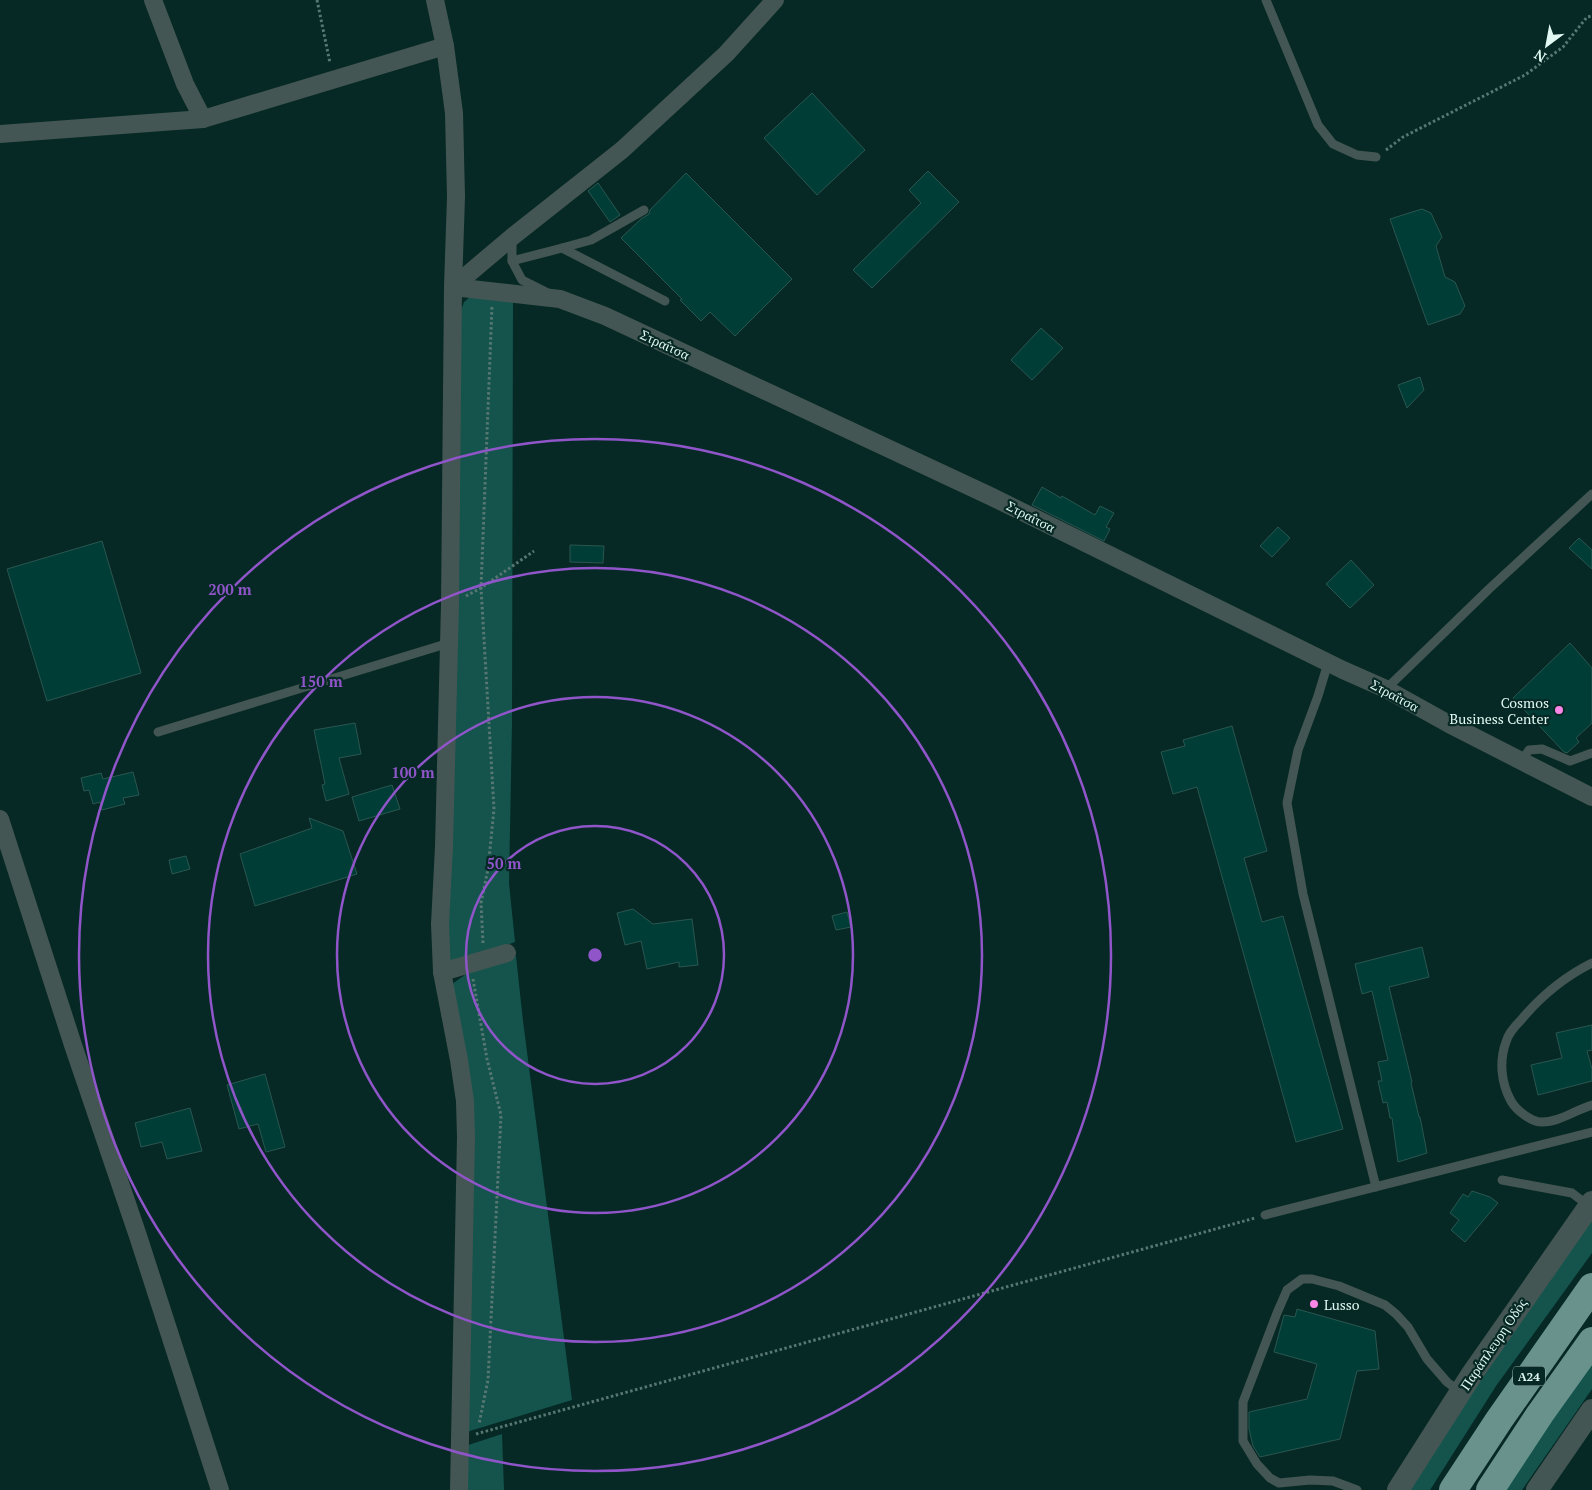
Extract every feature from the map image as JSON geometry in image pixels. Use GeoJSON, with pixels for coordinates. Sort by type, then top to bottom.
{"type":"FeatureCollection","features":[{"type":"Feature","properties":{"kind":"highway","name":"Α24"},"geometry":{"type":"LineString","coordinates":[[1453,1490],[1499,1420],[1592,1287]]}},
{"type":"Feature","properties":{"kind":"highway","name":"Α24"},"geometry":{"type":"LineString","coordinates":[[1490,1490],[1592,1341]]}},
{"type":"Feature","properties":{"kind":"street"},"geometry":{"type":"LineString","coordinates":[[153,0],[185,84],[203,119]]}},
{"type":"Feature","properties":{"kind":"street"},"geometry":{"type":"LineString","coordinates":[[435,0],[446,46],[454,113],[456,197],[453,287],[449,643],[444,847],[440,924],[442,972],[465,1101],[468,1436],[459,1490]]}},
{"type":"Feature","properties":{"kind":"street"},"geometry":{"type":"LineString","coordinates":[[453,287],[512,237],[622,150],[726,54],[774,0]]}},
{"type":"Feature","properties":{"kind":"street"},"geometry":{"type":"LineString","coordinates":[[0,134],[203,119],[446,46]]}},
{"type":"Feature","properties":{"kind":"street","name":"Στραΐτσα"},"geometry":{"type":"LineString","coordinates":[[453,287],[560,299],[605,316],[990,496],[1328,663],[1386,689],[1441,720],[1592,797]]}},
{"type":"Feature","properties":{"kind":"street"},"geometry":{"type":"LineString","coordinates":[[0,819],[220,1490]]}},
{"type":"Feature","properties":{"kind":"street"},"geometry":{"type":"LineString","coordinates":[[442,972],[507,953]]}},
{"type":"Feature","properties":{"kind":"street","name":"Παράπλευρη Οδός"},"geometry":{"type":"LineString","coordinates":[[1398,1490],[1460,1392],[1590,1204]]}},
{"type":"Feature","properties":{"kind":"street"},"geometry":{"type":"LineString","coordinates":[[1537,1490],[1592,1410]]}},
{"type":"Feature","properties":{"kind":"lane"},"geometry":{"type":"LineString","coordinates":[[1266,0],[1318,125],[1334,144],[1357,155],[1376,157]]}},
{"type":"Feature","properties":{"kind":"lane"},"geometry":{"type":"LineString","coordinates":[[512,261],[591,240],[644,210]]}},
{"type":"Feature","properties":{"kind":"lane"},"geometry":{"type":"LineString","coordinates":[[512,237],[512,261],[522,280],[560,299]]}},
{"type":"Feature","properties":{"kind":"lane"},"geometry":{"type":"LineString","coordinates":[[562,248],[665,301]]}},
{"type":"Feature","properties":{"kind":"lane"},"geometry":{"type":"LineString","coordinates":[[1386,689],[1482,596],[1592,494]]}},
{"type":"Feature","properties":{"kind":"lane"},"geometry":{"type":"LineString","coordinates":[[158,732],[449,643]]}},
{"type":"Feature","properties":{"kind":"lane"},"geometry":{"type":"LineString","coordinates":[[1328,663],[1298,750],[1287,803],[1303,894],[1376,1187]]}},
{"type":"Feature","properties":{"kind":"lane"},"geometry":{"type":"LineString","coordinates":[[1522,760],[1529,750],[1542,749],[1570,761],[1592,753]]}},
{"type":"Feature","properties":{"kind":"lane"},"geometry":{"type":"LineString","coordinates":[[1592,963],[1564,979],[1543,996],[1513,1029],[1506,1041],[1502,1072],[1504,1085],[1513,1104],[1526,1116],[1540,1122],[1564,1117],[1592,1105]]}},
{"type":"Feature","properties":{"kind":"lane"},"geometry":{"type":"LineString","coordinates":[[1265,1215],[1592,1132]]}},
{"type":"Feature","properties":{"kind":"lane"},"geometry":{"type":"LineString","coordinates":[[1502,1180],[1572,1193],[1590,1204]]}},
{"type":"Feature","properties":{"kind":"lane"},"geometry":{"type":"LineString","coordinates":[[1357,1490],[1333,1481],[1310,1480],[1279,1483],[1270,1478],[1257,1464],[1243,1441],[1243,1402],[1276,1313],[1287,1290],[1302,1279],[1312,1279],[1339,1286],[1385,1305],[1408,1327],[1427,1359],[1447,1382],[1460,1392]]}},
{"type":"Feature","properties":{"kind":"path"},"geometry":{"type":"LineString","coordinates":[[317,0],[334,80]]}},
{"type":"Feature","properties":{"kind":"path"},"geometry":{"type":"LineString","coordinates":[[1376,157],[1403,137],[1525,75],[1563,47],[1587,17],[1592,16]]}},
{"type":"Feature","properties":{"kind":"path"},"geometry":{"type":"LineString","coordinates":[[468,1436],[488,1380],[501,1114],[486,1059],[477,962],[481,903],[488,869],[494,809],[481,588],[492,291]]}},
{"type":"Feature","properties":{"kind":"path"},"geometry":{"type":"LineString","coordinates":[[481,588],[534,551]]}},
{"type":"Feature","properties":{"kind":"path"},"geometry":{"type":"LineString","coordinates":[[468,1436],[1265,1215]]}},
{"type":"Feature","properties":{"kind":"green space"},"geometry":{"type":"Polygon","coordinates":[[[471,296],[513,300],[512,723],[509,883],[515,942],[489,951],[448,970],[459,316],[464,302],[471,296]]]}},
{"type":"Feature","properties":{"kind":"green space"},"geometry":{"type":"Polygon","coordinates":[[[516,956],[572,1400],[460,1434],[470,1139],[448,987],[469,972],[516,956]]]}},
{"type":"Feature","properties":{"kind":"green space"},"geometry":{"type":"Polygon","coordinates":[[[1592,1217],[1592,1253],[1496,1386],[1430,1490],[1403,1490],[1592,1217]]]}},
{"type":"Feature","properties":{"kind":"green space"},"geometry":{"type":"Polygon","coordinates":[[[1592,1361],[1592,1389],[1522,1490],[1503,1490],[1592,1361]]]}},
{"type":"Feature","properties":{"kind":"green space"},"geometry":{"type":"Polygon","coordinates":[[[502,1434],[504,1490],[457,1490],[459,1448],[502,1434]]]}},
{"type":"Feature","properties":{"kind":"building"},"geometry":{"type":"Polygon","coordinates":[[[812,93],[865,150],[817,195],[764,138],[812,93]]]}},
{"type":"Feature","properties":{"kind":"building"},"geometry":{"type":"Polygon","coordinates":[[[928,171],[959,202],[872,288],[853,270],[921,203],[909,190],[928,171]]]}},
{"type":"Feature","properties":{"kind":"building"},"geometry":{"type":"Polygon","coordinates":[[[686,173],[792,279],[735,336],[710,312],[701,321],[680,300],[682,299],[621,238],[649,214],[650,210],[686,173]]]}},
{"type":"Feature","properties":{"kind":"building"},"geometry":{"type":"Polygon","coordinates":[[[598,183],[620,215],[610,222],[588,191],[598,183]]]}},
{"type":"Feature","properties":{"kind":"building"},"geometry":{"type":"Polygon","coordinates":[[[1422,209],[1431,213],[1442,237],[1436,246],[1445,277],[1455,282],[1465,306],[1460,314],[1428,325],[1390,219],[1422,209]]]}},
{"type":"Feature","properties":{"kind":"building"},"geometry":{"type":"Polygon","coordinates":[[[1041,328],[1063,348],[1032,380],[1011,360],[1041,328]]]}},
{"type":"Feature","properties":{"kind":"building"},"geometry":{"type":"Polygon","coordinates":[[[1420,377],[1424,390],[1407,408],[1398,385],[1420,377]]]}},
{"type":"Feature","properties":{"kind":"building"},"geometry":{"type":"Polygon","coordinates":[[[1042,487],[1095,515],[1100,506],[1114,513],[1106,527],[1110,529],[1104,541],[1032,505],[1042,487]]]}},
{"type":"Feature","properties":{"kind":"building"},"geometry":{"type":"Polygon","coordinates":[[[1278,527],[1290,538],[1272,557],[1260,546],[1278,527]]]}},
{"type":"Feature","properties":{"kind":"building"},"geometry":{"type":"Polygon","coordinates":[[[1579,538],[1592,550],[1592,569],[1569,548],[1579,538]]]}},
{"type":"Feature","properties":{"kind":"building"},"geometry":{"type":"Polygon","coordinates":[[[102,541],[141,673],[47,701],[7,569],[102,541]]]}},
{"type":"Feature","properties":{"kind":"building"},"geometry":{"type":"Polygon","coordinates":[[[570,545],[604,546],[603,563],[570,562],[570,545]]]}},
{"type":"Feature","properties":{"kind":"building"},"geometry":{"type":"Polygon","coordinates":[[[1351,560],[1374,585],[1350,608],[1326,584],[1351,560]]]}},
{"type":"Feature","properties":{"kind":"building","name":"Cosmos Business Center"},"geometry":{"type":"Polygon","coordinates":[[[1570,643],[1592,668],[1592,723],[1576,738],[1579,742],[1567,753],[1513,698],[1570,643]]]}},
{"type":"Feature","properties":{"kind":"building"},"geometry":{"type":"Polygon","coordinates":[[[355,723],[361,754],[339,758],[349,794],[326,801],[322,785],[325,784],[314,730],[355,723]]]}},
{"type":"Feature","properties":{"kind":"building"},"geometry":{"type":"Polygon","coordinates":[[[1232,726],[1267,851],[1244,858],[1262,922],[1283,916],[1343,1129],[1296,1142],[1197,787],[1173,794],[1161,752],[1185,746],[1183,740],[1232,726]]]}},
{"type":"Feature","properties":{"kind":"building"},"geometry":{"type":"Polygon","coordinates":[[[133,772],[139,795],[123,798],[125,804],[102,810],[100,802],[93,804],[89,790],[84,791],[81,778],[101,773],[103,779],[133,772]]]}},
{"type":"Feature","properties":{"kind":"building"},"geometry":{"type":"Polygon","coordinates":[[[392,785],[400,809],[359,821],[352,797],[392,785]]]}},
{"type":"Feature","properties":{"kind":"building"},"geometry":{"type":"Polygon","coordinates":[[[309,818],[343,831],[357,874],[255,906],[240,854],[312,828],[309,818]]]}},
{"type":"Feature","properties":{"kind":"building"},"geometry":{"type":"Polygon","coordinates":[[[186,856],[190,869],[172,874],[169,860],[186,856]]]}},
{"type":"Feature","properties":{"kind":"building"},"geometry":{"type":"Polygon","coordinates":[[[633,909],[653,924],[692,919],[698,965],[679,967],[679,962],[647,969],[641,941],[625,945],[617,913],[633,909]]]}},
{"type":"Feature","properties":{"kind":"building"},"geometry":{"type":"Polygon","coordinates":[[[847,912],[851,927],[836,930],[832,916],[847,912]]]}},
{"type":"Feature","properties":{"kind":"building"},"geometry":{"type":"Polygon","coordinates":[[[1422,947],[1429,977],[1389,987],[1427,1153],[1398,1162],[1392,1118],[1390,1118],[1387,1102],[1383,1103],[1378,1081],[1382,1081],[1378,1062],[1388,1060],[1372,991],[1362,994],[1355,964],[1422,947]]]}},
{"type":"Feature","properties":{"kind":"building"},"geometry":{"type":"Polygon","coordinates":[[[1592,1025],[1592,1050],[1587,1051],[1592,1069],[1592,1081],[1538,1095],[1531,1065],[1562,1058],[1556,1033],[1592,1025]]]}},
{"type":"Feature","properties":{"kind":"building"},"geometry":{"type":"Polygon","coordinates":[[[265,1074],[285,1147],[266,1152],[258,1124],[239,1129],[227,1085],[265,1074]]]}},
{"type":"Feature","properties":{"kind":"building"},"geometry":{"type":"Polygon","coordinates":[[[190,1108],[202,1151],[167,1159],[162,1142],[141,1147],[135,1123],[190,1108]]]}},
{"type":"Feature","properties":{"kind":"building"},"geometry":{"type":"Polygon","coordinates":[[[1472,1191],[1490,1197],[1498,1203],[1465,1242],[1451,1230],[1459,1220],[1450,1213],[1463,1194],[1468,1197],[1472,1191]]]}},
{"type":"Feature","properties":{"kind":"building"},"geometry":{"type":"Polygon","coordinates":[[[1297,1309],[1375,1331],[1379,1369],[1357,1371],[1340,1439],[1260,1457],[1253,1446],[1249,1429],[1249,1412],[1307,1399],[1317,1364],[1274,1352],[1284,1315],[1295,1317],[1297,1309]]]}},
{"type":"Feature","properties":{"kind":"place","name":"Cosmos Business Center"},"geometry":{"type":"Point","coordinates":[1559,710]}},
{"type":"Feature","properties":{"kind":"place","name":"Lusso"},"geometry":{"type":"Point","coordinates":[1314,1304]}}]}
